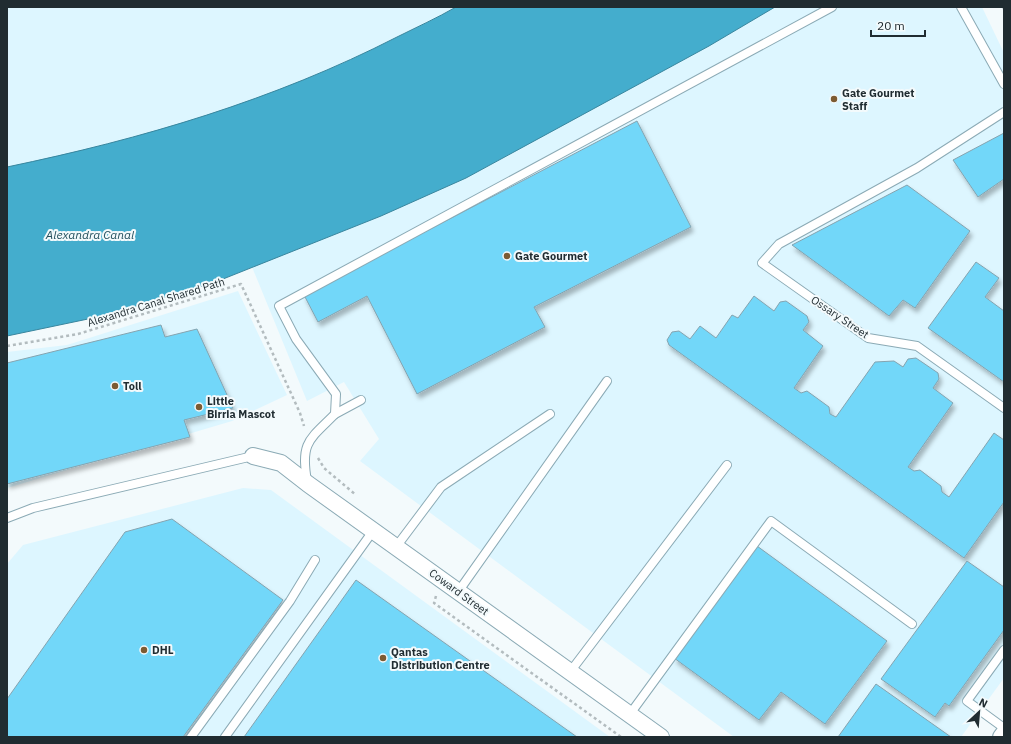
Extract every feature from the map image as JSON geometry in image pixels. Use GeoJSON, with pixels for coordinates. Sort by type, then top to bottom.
{"type":"FeatureCollection","features":[{"type":"Feature","properties":{"kind":"street","name":"Coward Street"},"geometry":{"type":"LineString","coordinates":[[253,456],[281,463],[458,592],[662,737]]}},
{"type":"Feature","properties":{"kind":"street"},"geometry":{"type":"LineString","coordinates":[[1001,737],[1004,733]]}},
{"type":"Feature","properties":{"kind":"lane"},"geometry":{"type":"LineString","coordinates":[[335,414],[336,394],[296,339],[279,306],[832,7]]}},
{"type":"Feature","properties":{"kind":"lane"},"geometry":{"type":"LineString","coordinates":[[960,7],[1004,84]]}},
{"type":"Feature","properties":{"kind":"lane","name":"Ossary Street"},"geometry":{"type":"LineString","coordinates":[[1004,112],[917,168],[779,244],[762,264],[868,338],[917,346],[1004,408]]}},
{"type":"Feature","properties":{"kind":"lane"},"geometry":{"type":"LineString","coordinates":[[458,592],[607,381]]}},
{"type":"Feature","properties":{"kind":"lane"},"geometry":{"type":"LineString","coordinates":[[308,484],[304,462],[309,440],[335,414],[361,400]]}},
{"type":"Feature","properties":{"kind":"lane"},"geometry":{"type":"LineString","coordinates":[[396,547],[441,486],[550,414]]}},
{"type":"Feature","properties":{"kind":"lane"},"geometry":{"type":"LineString","coordinates":[[7,518],[33,508],[253,456]]}},
{"type":"Feature","properties":{"kind":"lane"},"geometry":{"type":"LineString","coordinates":[[570,672],[727,465]]}},
{"type":"Feature","properties":{"kind":"lane"},"geometry":{"type":"LineString","coordinates":[[630,714],[771,521],[912,624]]}},
{"type":"Feature","properties":{"kind":"lane"},"geometry":{"type":"LineString","coordinates":[[224,737],[373,530]]}},
{"type":"Feature","properties":{"kind":"lane"},"geometry":{"type":"LineString","coordinates":[[191,737],[290,601],[315,560]]}},
{"type":"Feature","properties":{"kind":"lane"},"geometry":{"type":"LineString","coordinates":[[1004,650],[966,701],[1004,728]]}},
{"type":"Feature","properties":{"kind":"path","name":"Alexandra Canal Shared Path"},"geometry":{"type":"LineString","coordinates":[[7,346],[78,334],[241,284],[300,412]]}},
{"type":"Feature","properties":{"kind":"path"},"geometry":{"type":"LineString","coordinates":[[324,468],[360,498]]}},
{"type":"Feature","properties":{"kind":"path"},"geometry":{"type":"LineString","coordinates":[[434,603],[621,737]]}},
{"type":"Feature","properties":{"kind":"shaded area"},"geometry":{"type":"Polygon","coordinates":[[[7,7],[456,7],[364,54],[265,96],[183,124],[70,154],[7,167],[7,7]]]}},
{"type":"Feature","properties":{"kind":"shaded area"},"geometry":{"type":"Polygon","coordinates":[[[770,7],[982,7],[1004,53],[1004,678],[961,737],[734,737],[360,461],[379,439],[344,382],[307,401],[252,267],[381,216],[770,7]]]}},
{"type":"Feature","properties":{"kind":"shaded area","name":"Toll"},"geometry":{"type":"Polygon","coordinates":[[[238,291],[287,395],[232,421],[7,488],[7,352],[67,345],[238,291]]]}},
{"type":"Feature","properties":{"kind":"shaded area"},"geometry":{"type":"Polygon","coordinates":[[[243,488],[271,490],[610,737],[7,737],[7,564],[23,545],[243,488]]]}},
{"type":"Feature","properties":{"kind":"water","name":"Alexandra Canal"},"geometry":{"type":"Polygon","coordinates":[[[456,7],[775,7],[709,46],[466,178],[381,216],[213,283],[107,315],[7,336],[7,167],[108,144],[206,115],[255,98],[350,60],[456,7]]]}},
{"type":"Feature","properties":{"kind":"building","name":"Gate Gourmet"},"geometry":{"type":"Polygon","coordinates":[[[637,121],[691,227],[534,307],[545,327],[417,394],[367,296],[318,322],[304,295],[637,121]]]}},
{"type":"Feature","properties":{"kind":"building"},"geometry":{"type":"Polygon","coordinates":[[[1004,133],[1004,179],[978,197],[953,160],[1004,133]]]}},
{"type":"Feature","properties":{"kind":"building"},"geometry":{"type":"Polygon","coordinates":[[[907,185],[970,231],[915,308],[903,300],[889,316],[792,245],[907,185]]]}},
{"type":"Feature","properties":{"kind":"building"},"geometry":{"type":"Polygon","coordinates":[[[976,262],[999,278],[985,297],[1004,311],[1004,382],[928,328],[976,262]]]}},
{"type":"Feature","properties":{"kind":"building"},"geometry":{"type":"Polygon","coordinates":[[[754,296],[774,311],[780,302],[786,301],[807,316],[809,322],[803,330],[823,346],[794,388],[801,393],[807,391],[829,407],[830,414],[836,417],[875,362],[894,361],[903,367],[908,359],[916,358],[938,373],[939,379],[933,388],[953,403],[908,467],[914,471],[920,470],[941,486],[942,492],[949,497],[994,433],[1004,440],[1004,502],[964,558],[669,345],[667,340],[672,332],[679,331],[690,339],[700,326],[716,338],[732,315],[738,318],[754,296]]]}},
{"type":"Feature","properties":{"kind":"building","name":"Toll"},"geometry":{"type":"Polygon","coordinates":[[[161,325],[165,337],[197,329],[233,408],[184,420],[190,437],[7,484],[7,363],[161,325]]]}},
{"type":"Feature","properties":{"kind":"building","name":"DHL"},"geometry":{"type":"Polygon","coordinates":[[[172,519],[283,600],[183,737],[7,737],[7,699],[125,532],[172,519]]]}},
{"type":"Feature","properties":{"kind":"building"},"geometry":{"type":"Polygon","coordinates":[[[757,546],[887,641],[825,724],[781,692],[759,720],[674,658],[757,546]]]}},
{"type":"Feature","properties":{"kind":"building"},"geometry":{"type":"Polygon","coordinates":[[[967,561],[1004,587],[1004,630],[949,706],[945,703],[935,717],[881,679],[967,561]]]}},
{"type":"Feature","properties":{"kind":"building","name":"Qantas Distribution Centre"},"geometry":{"type":"Polygon","coordinates":[[[356,580],[577,737],[244,737],[356,580]]]}},
{"type":"Feature","properties":{"kind":"building"},"geometry":{"type":"Polygon","coordinates":[[[876,684],[951,737],[838,737],[876,684]]]}},
{"type":"Feature","properties":{"kind":"place","name":"Gate Gourmet Staff"},"geometry":{"type":"Point","coordinates":[834,99]}},
{"type":"Feature","properties":{"kind":"place","name":"Gate Gourmet"},"geometry":{"type":"Point","coordinates":[507,256]}},
{"type":"Feature","properties":{"kind":"place","name":"Toll"},"geometry":{"type":"Point","coordinates":[115,386]}},
{"type":"Feature","properties":{"kind":"place","name":"Little Birria Mascot"},"geometry":{"type":"Point","coordinates":[199,407]}},
{"type":"Feature","properties":{"kind":"place","name":"DHL"},"geometry":{"type":"Point","coordinates":[144,650]}},
{"type":"Feature","properties":{"kind":"place","name":"Qantas Distribution Centre"},"geometry":{"type":"Point","coordinates":[383,658]}}]}
